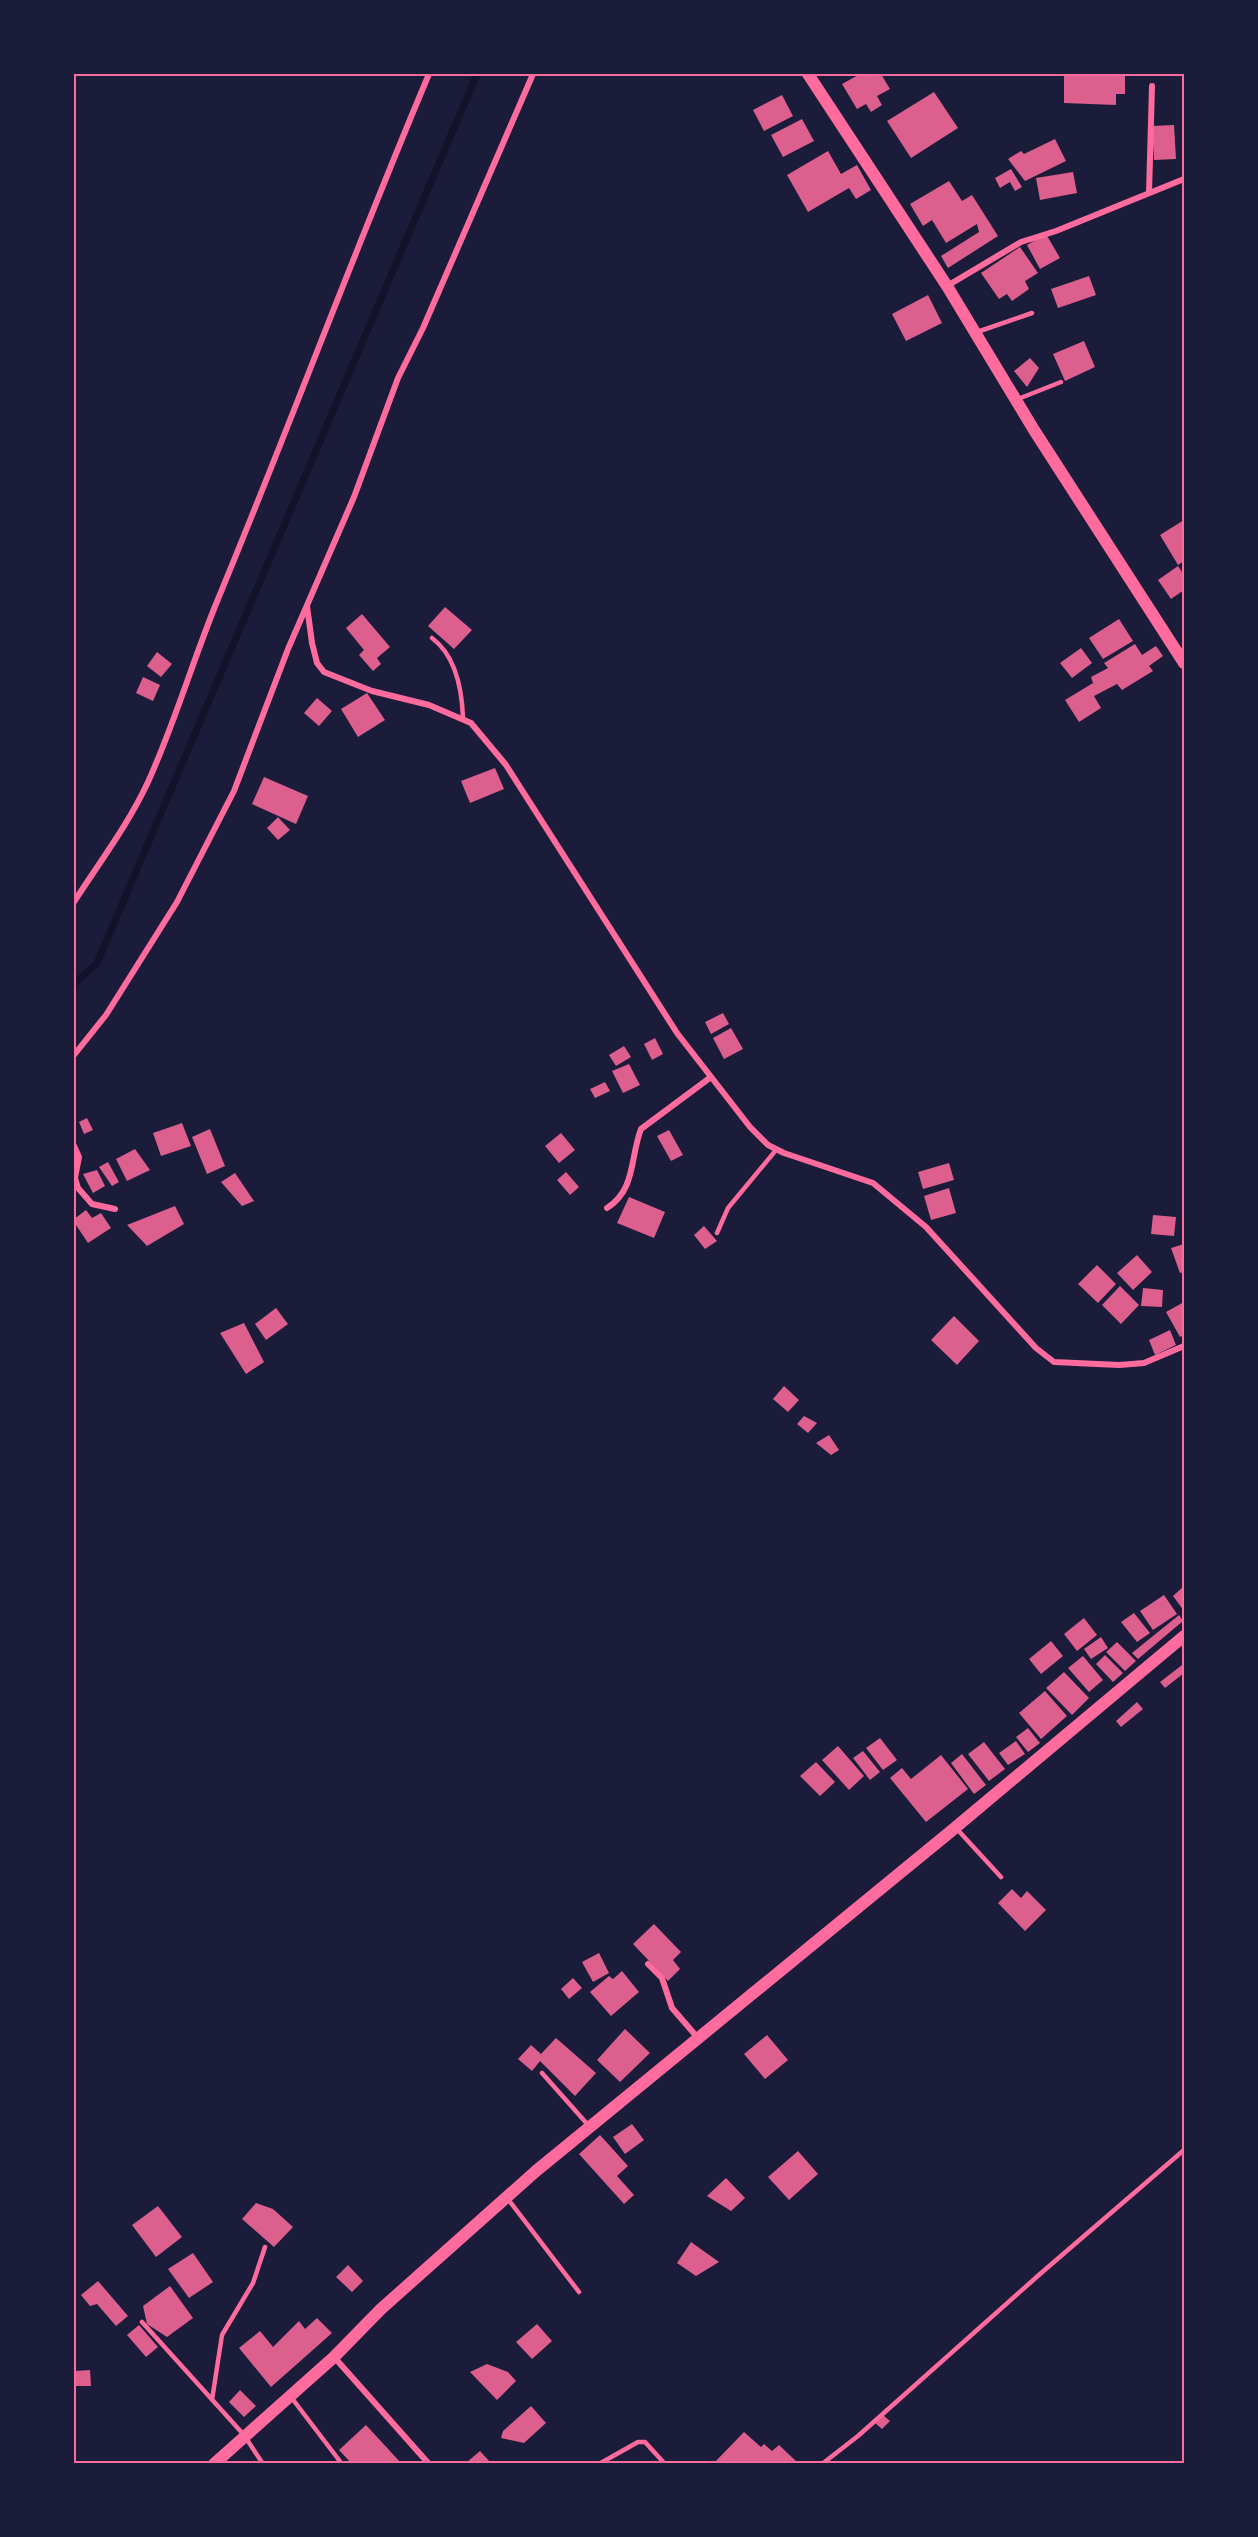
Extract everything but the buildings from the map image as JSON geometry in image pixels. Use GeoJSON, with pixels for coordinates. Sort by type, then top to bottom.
{"type":"FeatureCollection","features":[{"type":"Feature","properties":{"kind":"main road"},"geometry":{"type":"LineString","coordinates":[[808,74],[947,286],[1015,400],[1184,663]]}},
{"type":"Feature","properties":{"kind":"main road"},"geometry":{"type":"LineString","coordinates":[[214,2463],[506,2197],[956,1828],[1185,1636]]}},
{"type":"Feature","properties":{"kind":"street"},"geometry":{"type":"LineString","coordinates":[[74,902],[114,842],[147,784],[205,632],[289,428],[392,160],[429,74]]}},
{"type":"Feature","properties":{"kind":"street"},"geometry":{"type":"LineString","coordinates":[[74,1055],[106,1015],[182,892],[234,792],[307,606],[354,497],[398,378],[423,328],[532,74]]}},
{"type":"Feature","properties":{"kind":"street"},"geometry":{"type":"LineString","coordinates":[[1149,193],[1152,86]]}},
{"type":"Feature","properties":{"kind":"street"},"geometry":{"type":"LineString","coordinates":[[947,286],[1021,242],[1056,231],[1185,179]]}},
{"type":"Feature","properties":{"kind":"street"},"geometry":{"type":"LineString","coordinates":[[307,606],[317,663],[324,672],[372,691],[429,705],[471,723],[506,765],[677,1033],[750,1127],[776,1150],[873,1184],[926,1227],[1047,1359],[1061,1363],[1144,1363],[1185,1346]]}},
{"type":"Feature","properties":{"kind":"street"},"geometry":{"type":"LineString","coordinates":[[607,1208],[616,1202],[627,1186],[641,1129],[711,1077]]}},
{"type":"Feature","properties":{"kind":"street"},"geometry":{"type":"LineString","coordinates":[[74,1146],[79,1158],[75,1178],[78,1188],[92,1204],[115,1209]]}},
{"type":"Feature","properties":{"kind":"street"},"geometry":{"type":"LineString","coordinates":[[648,1964],[662,1978],[672,2008],[698,2038]]}},
{"type":"Feature","properties":{"kind":"street"},"geometry":{"type":"LineString","coordinates":[[334,2356],[429,2463]]}},
{"type":"Feature","properties":{"kind":"lane"},"geometry":{"type":"LineString","coordinates":[[974,333],[1032,313]]}},
{"type":"Feature","properties":{"kind":"lane"},"geometry":{"type":"LineString","coordinates":[[1015,400],[1061,382]]}},
{"type":"Feature","properties":{"kind":"lane"},"geometry":{"type":"LineString","coordinates":[[432,638],[442,645],[451,660],[460,689],[463,718]]}},
{"type":"Feature","properties":{"kind":"lane"},"geometry":{"type":"LineString","coordinates":[[717,1233],[728,1208],[776,1150]]}},
{"type":"Feature","properties":{"kind":"lane"},"geometry":{"type":"LineString","coordinates":[[956,1828],[1001,1877]]}},
{"type":"Feature","properties":{"kind":"lane"},"geometry":{"type":"LineString","coordinates":[[542,2073],[591,2127]]}},
{"type":"Feature","properties":{"kind":"lane"},"geometry":{"type":"LineString","coordinates":[[822,2463],[858,2436],[1040,2274],[1185,2150]]}},
{"type":"Feature","properties":{"kind":"lane"},"geometry":{"type":"LineString","coordinates":[[506,2197],[579,2292]]}},
{"type":"Feature","properties":{"kind":"lane"},"geometry":{"type":"LineString","coordinates":[[212,2400],[222,2335],[253,2283],[265,2247]]}},
{"type":"Feature","properties":{"kind":"lane"},"geometry":{"type":"LineString","coordinates":[[142,2322],[244,2435],[263,2463]]}},
{"type":"Feature","properties":{"kind":"lane"},"geometry":{"type":"LineString","coordinates":[[289,2395],[342,2463]]}},
{"type":"Feature","properties":{"kind":"lane"},"geometry":{"type":"LineString","coordinates":[[599,2463],[639,2442],[645,2442],[665,2463]]}},
{"type":"Feature","properties":{"kind":"waterway"},"geometry":{"type":"LineString","coordinates":[[74,984],[97,963],[477,74]]}}]}
